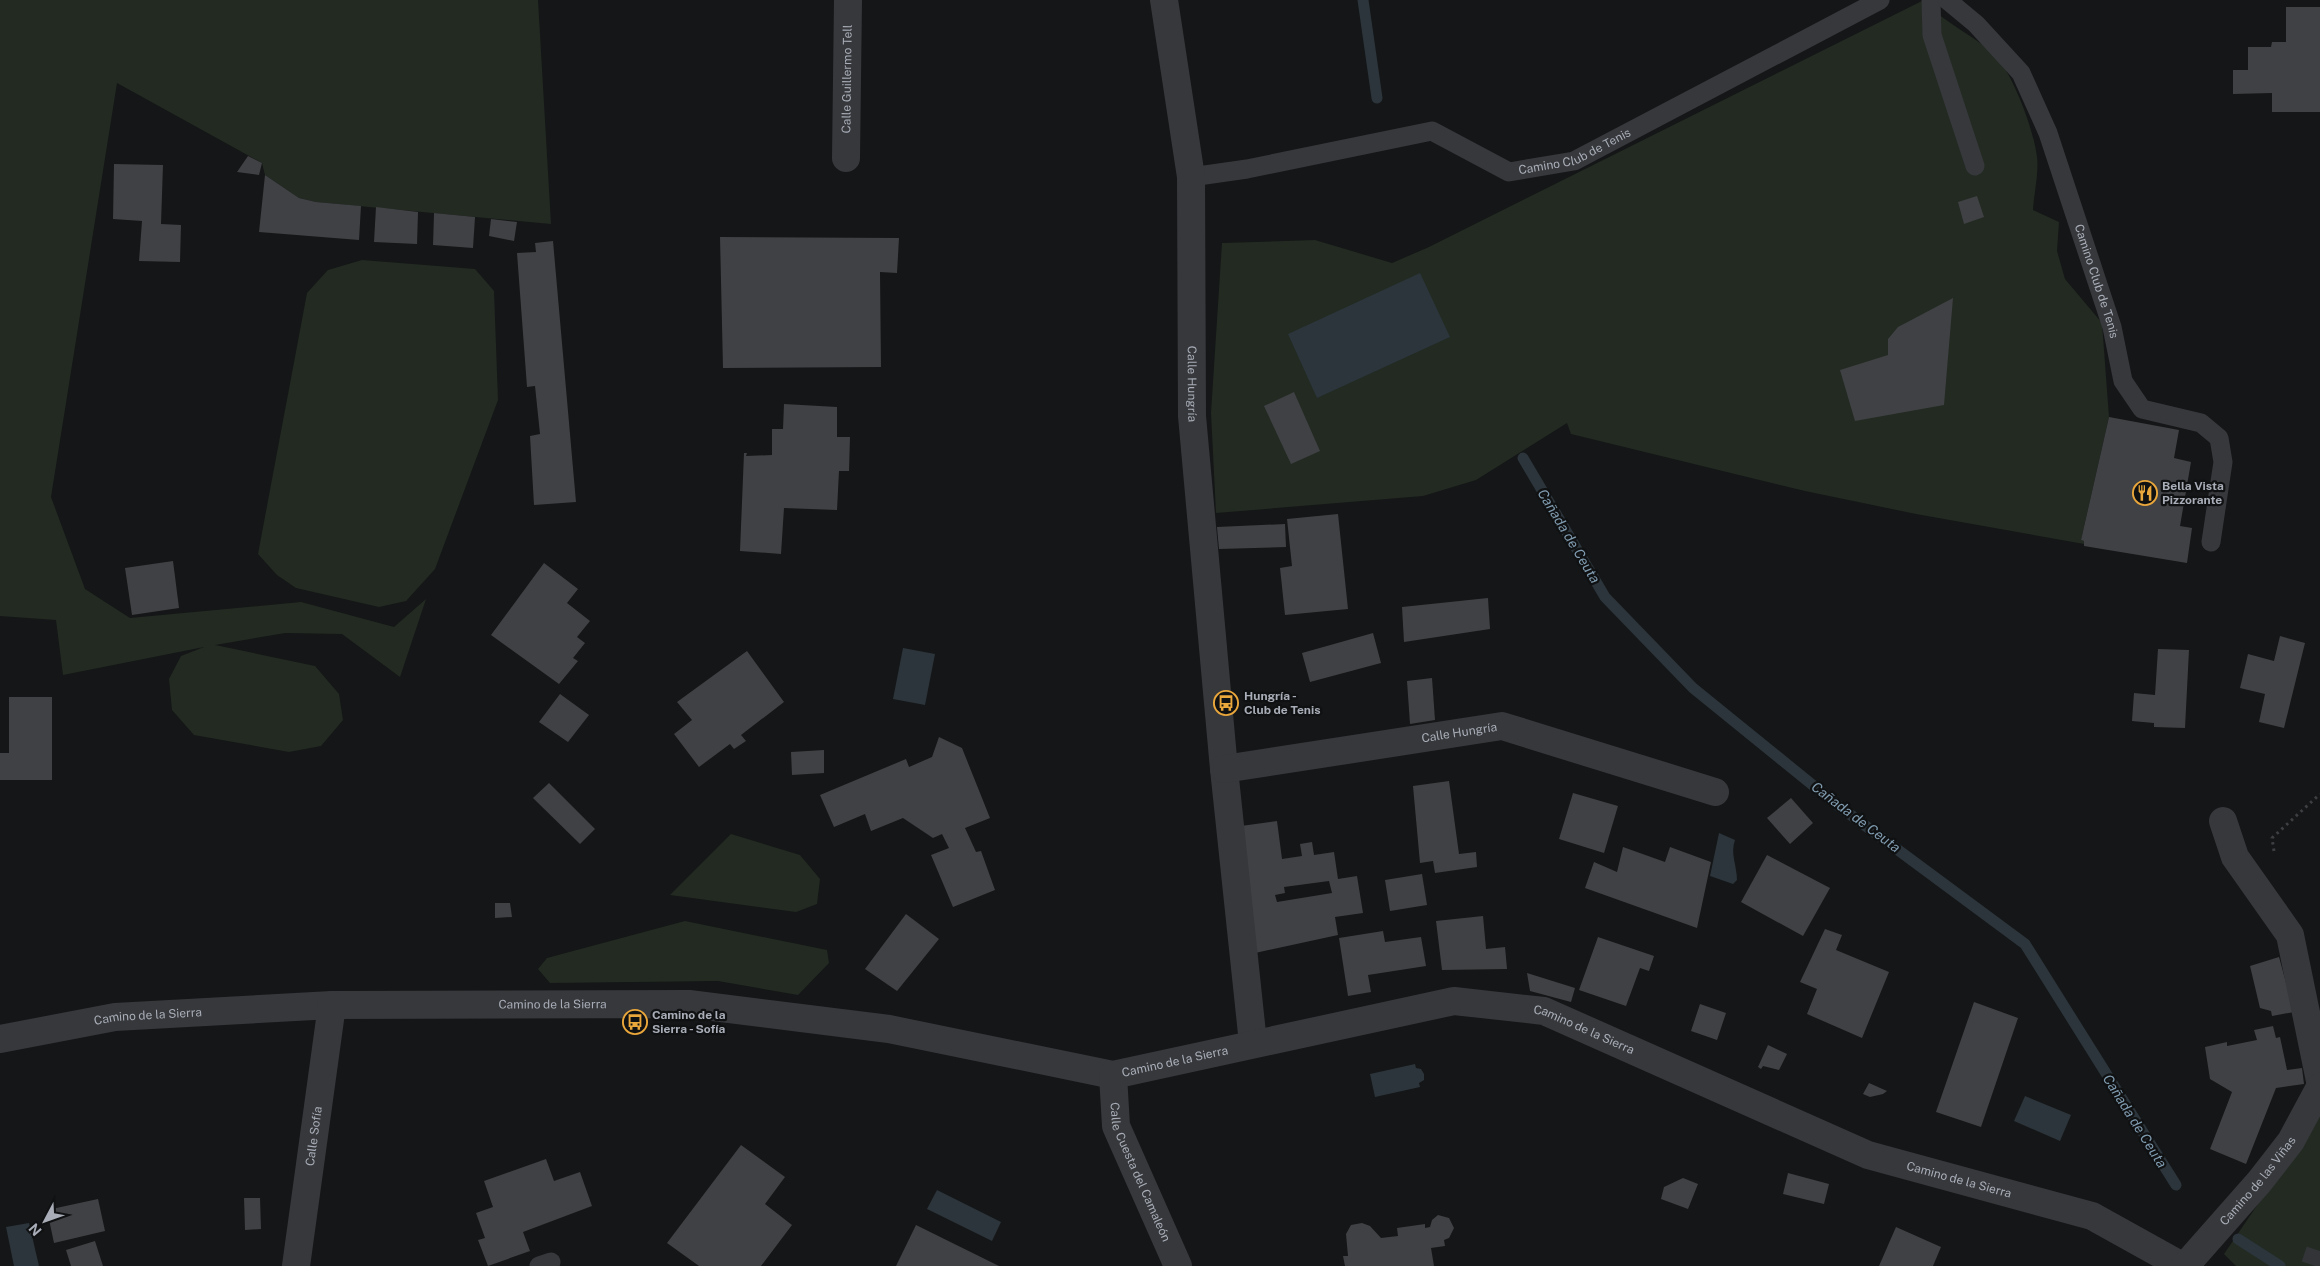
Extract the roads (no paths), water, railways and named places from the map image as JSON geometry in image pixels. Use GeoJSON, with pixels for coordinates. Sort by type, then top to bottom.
{"type":"FeatureCollection","features":[{"type":"Feature","properties":{"kind":"street","name":"Calle Guillermo Tell"},"geometry":{"type":"LineString","coordinates":[[846,158],[848,0]]}},
{"type":"Feature","properties":{"kind":"street","name":"Calle Hungría"},"geometry":{"type":"LineString","coordinates":[[1164,0],[1191,177],[1192,416],[1224,769],[1253,1043]]}},
{"type":"Feature","properties":{"kind":"street","name":"Calle Hungría"},"geometry":{"type":"LineString","coordinates":[[1224,769],[1502,726],[1715,792]]}},
{"type":"Feature","properties":{"kind":"street"},"geometry":{"type":"LineString","coordinates":[[2223,820],[2235,857],[2290,935],[2320,1081]]}},
{"type":"Feature","properties":{"kind":"street","name":"Camino de la Sierra"},"geometry":{"type":"LineString","coordinates":[[0,1039],[115,1017],[332,1005],[689,1004],[889,1030],[1113,1075],[1253,1043],[1454,1001],[1544,1011],[1868,1155],[2092,1216],[2184,1266]]}},
{"type":"Feature","properties":{"kind":"street","name":"Calle Sofía"},"geometry":{"type":"LineString","coordinates":[[296,1266],[332,1005]]}},
{"type":"Feature","properties":{"kind":"street","name":"Calle Cuesta del Camaleón"},"geometry":{"type":"LineString","coordinates":[[1113,1075],[1116,1126],[1178,1266]]}},
{"type":"Feature","properties":{"kind":"street","name":"Camino de las Viñas"},"geometry":{"type":"LineString","coordinates":[[2184,1266],[2260,1180],[2291,1141],[2320,1087]]}},
{"type":"Feature","properties":{"kind":"lane","name":"Camino Club de Tenis"},"geometry":{"type":"LineString","coordinates":[[1191,177],[1247,169],[1432,131],[1509,172],[1574,161],[1880,0]]}},
{"type":"Feature","properties":{"kind":"lane"},"geometry":{"type":"LineString","coordinates":[[1931,0],[1932,35],[1975,166]]}},
{"type":"Feature","properties":{"kind":"lane","name":"Camino Club de Tenis"},"geometry":{"type":"LineString","coordinates":[[1947,0],[1976,24],[2021,73],[2048,133],[2112,327],[2123,381],[2142,409],[2201,423],[2219,438],[2223,462],[2211,542]]}},
{"type":"Feature","properties":{"kind":"waterway","name":"Cañada de Ceuta"},"geometry":{"type":"LineString","coordinates":[[1363,0],[1377,98]]}},
{"type":"Feature","properties":{"kind":"waterway","name":"Cañada de Ceuta"},"geometry":{"type":"LineString","coordinates":[[1523,458],[1605,597],[1693,688],[1836,804],[2025,944],[2176,1185]]}},
{"type":"Feature","properties":{"kind":"waterway","name":"Cañada de Ceuta"},"geometry":{"type":"LineString","coordinates":[[2238,1239],[2280,1266]]}},
{"type":"Feature","properties":{"kind":"tunnel"},"geometry":{"type":"LineString","coordinates":[[2315,1266],[2320,1251]]}},
{"type":"Feature","properties":{"kind":"place","name":"Bella Vista Pizzorante"},"geometry":{"type":"Point","coordinates":[2145,493]}},
{"type":"Feature","properties":{"kind":"place","name":"Hungría - Club de Tenis"},"geometry":{"type":"Point","coordinates":[1226,703]}},
{"type":"Feature","properties":{"kind":"place","name":"Camino de la Sierra - Sofía"},"geometry":{"type":"Point","coordinates":[635,1022]}}]}
